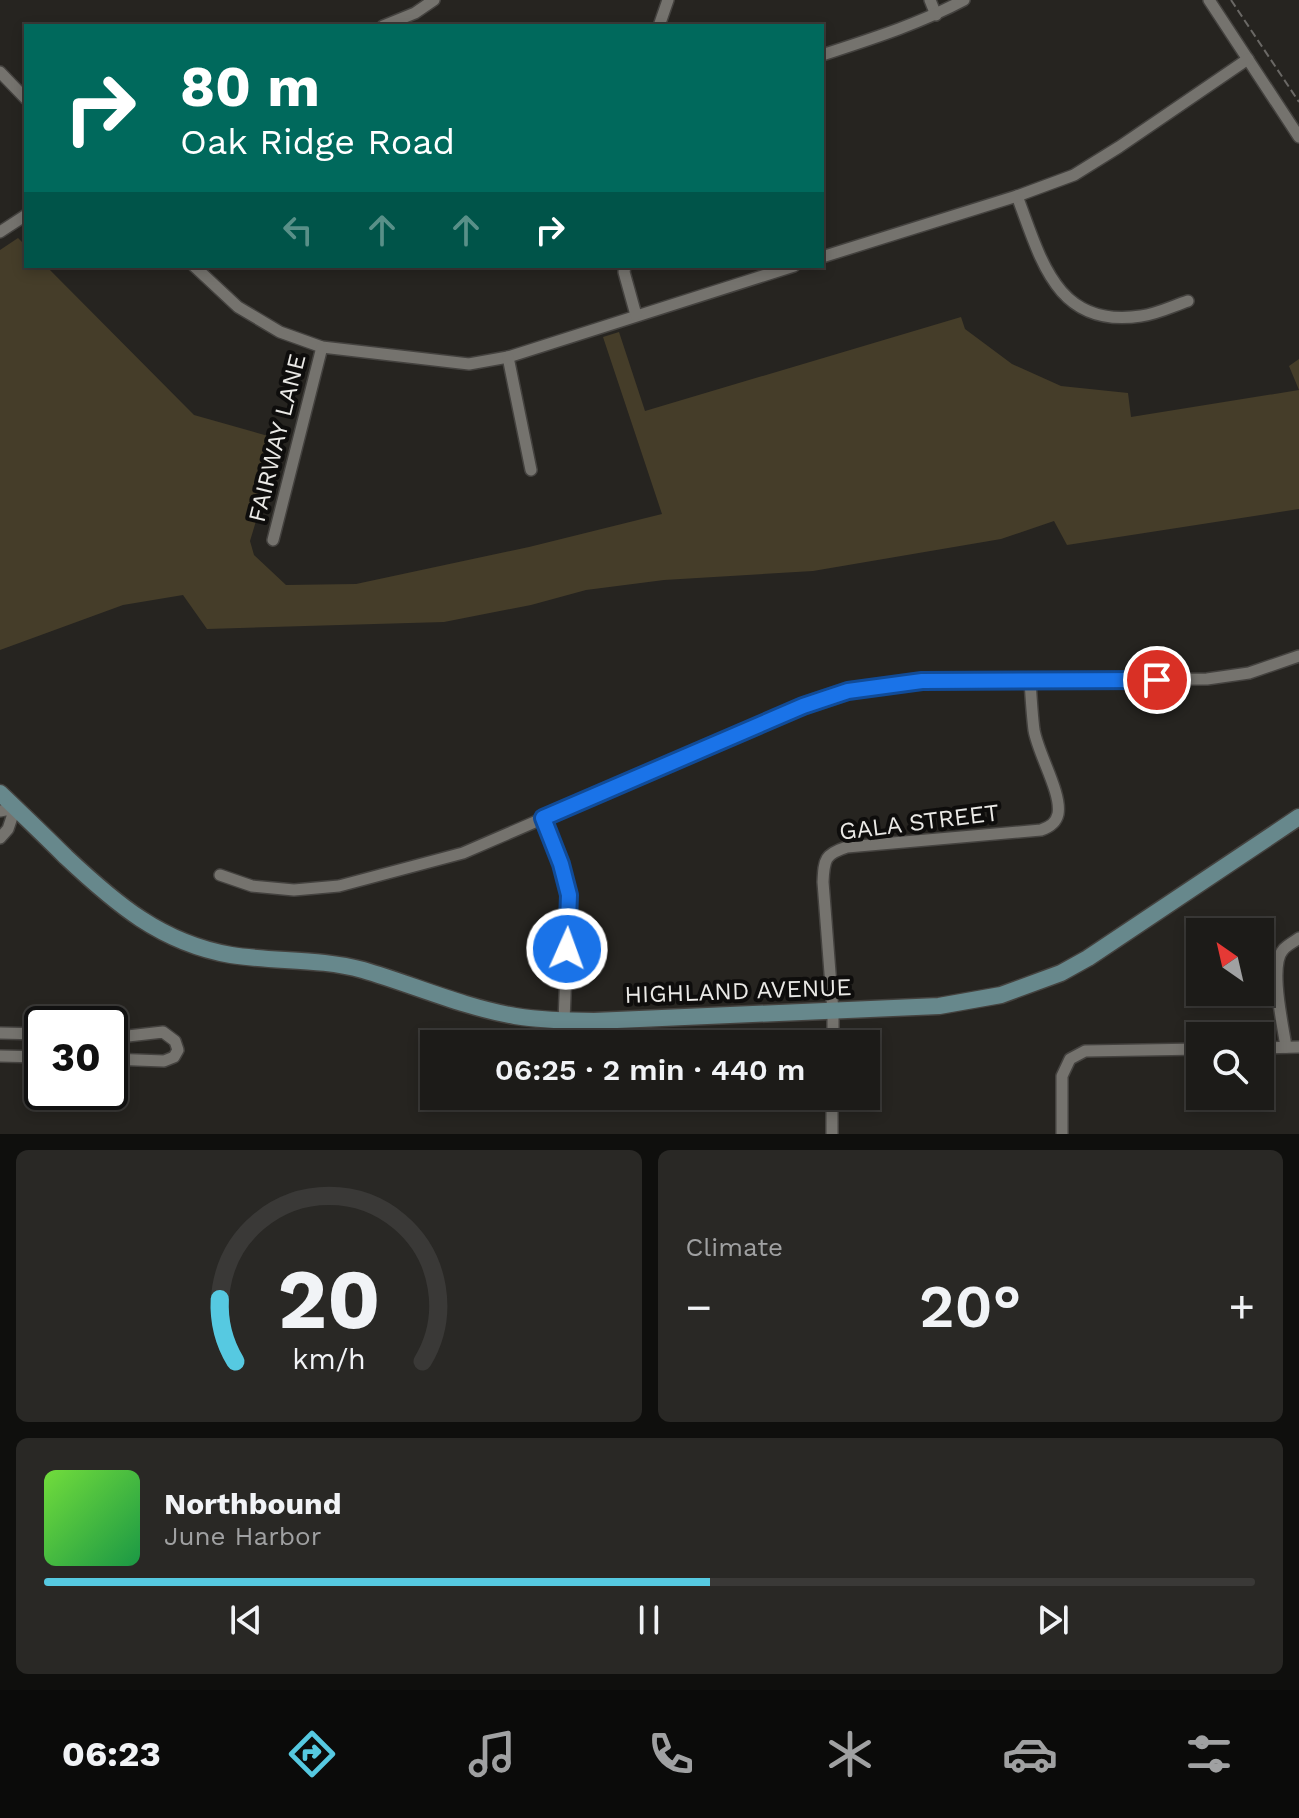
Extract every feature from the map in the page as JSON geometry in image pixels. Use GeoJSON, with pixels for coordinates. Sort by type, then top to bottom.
{"type":"FeatureCollection","features":[{"type":"Feature","properties":{"kind":"main road","name":"HIGHLAND AVENUE"},"geometry":{"type":"LineString","coordinates":[[0,793],[8,810],[122,908],[173,937],[232,955],[331,963],[480,1008],[514,1016],[564,1021],[939,1006],[1001,995],[1061,973],[1119,939],[1299,817]]}},
{"type":"Feature","properties":{"kind":"street"},"geometry":{"type":"LineString","coordinates":[[388,24],[415,13],[434,0]]}},
{"type":"Feature","properties":{"kind":"street"},"geometry":{"type":"LineString","coordinates":[[660,24],[668,0]]}},
{"type":"Feature","properties":{"kind":"street"},"geometry":{"type":"LineString","coordinates":[[930,0],[936,15]]}},
{"type":"Feature","properties":{"kind":"street"},"geometry":{"type":"LineString","coordinates":[[824,54],[904,28],[964,0]]}},
{"type":"Feature","properties":{"kind":"street"},"geometry":{"type":"LineString","coordinates":[[1209,0],[1299,137]]}},
{"type":"Feature","properties":{"kind":"street"},"geometry":{"type":"LineString","coordinates":[[824,256],[1074,175],[1248,59]]}},
{"type":"Feature","properties":{"kind":"street"},"geometry":{"type":"LineString","coordinates":[[0,72],[24,97]]}},
{"type":"Feature","properties":{"kind":"street"},"geometry":{"type":"LineString","coordinates":[[1017,196],[1039,254],[1054,283],[1072,304],[1105,318],[1142,316],[1188,301]]}},
{"type":"Feature","properties":{"kind":"street"},"geometry":{"type":"LineString","coordinates":[[0,232],[24,216]]}},
{"type":"Feature","properties":{"kind":"street"},"geometry":{"type":"LineString","coordinates":[[196,268],[238,307],[280,332],[322,347],[469,364],[508,357],[788,268]]}},
{"type":"Feature","properties":{"kind":"street"},"geometry":{"type":"LineString","coordinates":[[625,268],[636,315]]}},
{"type":"Feature","properties":{"kind":"street","name":"FAIRWAY LANE"},"geometry":{"type":"LineString","coordinates":[[273,540],[322,347]]}},
{"type":"Feature","properties":{"kind":"street"},"geometry":{"type":"LineString","coordinates":[[508,357],[531,470]]}},
{"type":"Feature","properties":{"kind":"street"},"geometry":{"type":"LineString","coordinates":[[220,875],[252,886],[280,889],[339,886],[463,853],[803,706],[848,691],[922,681],[1207,679],[1249,673],[1299,656]]}},
{"type":"Feature","properties":{"kind":"street","name":"GALA STREET"},"geometry":{"type":"LineString","coordinates":[[833,1030],[823,882],[823,862],[831,852],[847,847],[1041,830],[1051,826],[1058,818],[1059,803],[1034,731],[1030,680]]}},
{"type":"Feature","properties":{"kind":"street"},"geometry":{"type":"LineString","coordinates":[[0,838],[8,829],[8,810]]}},
{"type":"Feature","properties":{"kind":"street"},"geometry":{"type":"LineString","coordinates":[[543,818],[569,895],[564,1021]]}},
{"type":"Feature","properties":{"kind":"street"},"geometry":{"type":"LineString","coordinates":[[1286,1047],[1276,975],[1277,960],[1284,948],[1299,938]]}},
{"type":"Feature","properties":{"kind":"street"},"geometry":{"type":"LineString","coordinates":[[128,1036],[163,1032],[175,1041],[178,1050],[174,1057],[164,1061],[128,1060]]}},
{"type":"Feature","properties":{"kind":"street"},"geometry":{"type":"LineString","coordinates":[[0,1033],[24,1034]]}},
{"type":"Feature","properties":{"kind":"street"},"geometry":{"type":"LineString","coordinates":[[1274,1047],[1299,1047]]}},
{"type":"Feature","properties":{"kind":"street"},"geometry":{"type":"LineString","coordinates":[[1062,1134],[1062,1076],[1070,1059],[1085,1051],[1186,1049]]}},
{"type":"Feature","properties":{"kind":"street"},"geometry":{"type":"LineString","coordinates":[[0,1056],[24,1057]]}},
{"type":"Feature","properties":{"kind":"street"},"geometry":{"type":"LineString","coordinates":[[832,1110],[832,1134]]}},
{"type":"Feature","properties":{"kind":"path"},"geometry":{"type":"LineString","coordinates":[[1231,0],[1299,102]]}},
{"type":"Feature","properties":{"kind":"shaded area"},"geometry":{"type":"Polygon","coordinates":[[[18,238],[24,244],[24,268],[48,268],[194,415],[282,440],[271,486],[250,541],[254,555],[286,585],[356,584],[529,547],[662,514],[603,337],[619,332],[645,411],[961,317],[965,329],[1012,364],[1061,386],[1128,393],[1131,417],[1299,390],[1299,509],[1067,545],[1054,521],[1001,539],[813,571],[664,580],[586,590],[531,605],[444,622],[207,629],[183,595],[123,605],[0,650],[0,250],[18,238]]]}},
{"type":"Feature","properties":{"kind":"shaded area"},"geometry":{"type":"Polygon","coordinates":[[[1299,359],[1299,390],[1289,366],[1299,359]]]}},
{"type":"Feature","properties":{"kind":"route"},"geometry":{"type":"LineString","coordinates":[[567,949],[569,895],[543,818],[803,706],[848,691],[922,681],[1157,680]]}}]}
